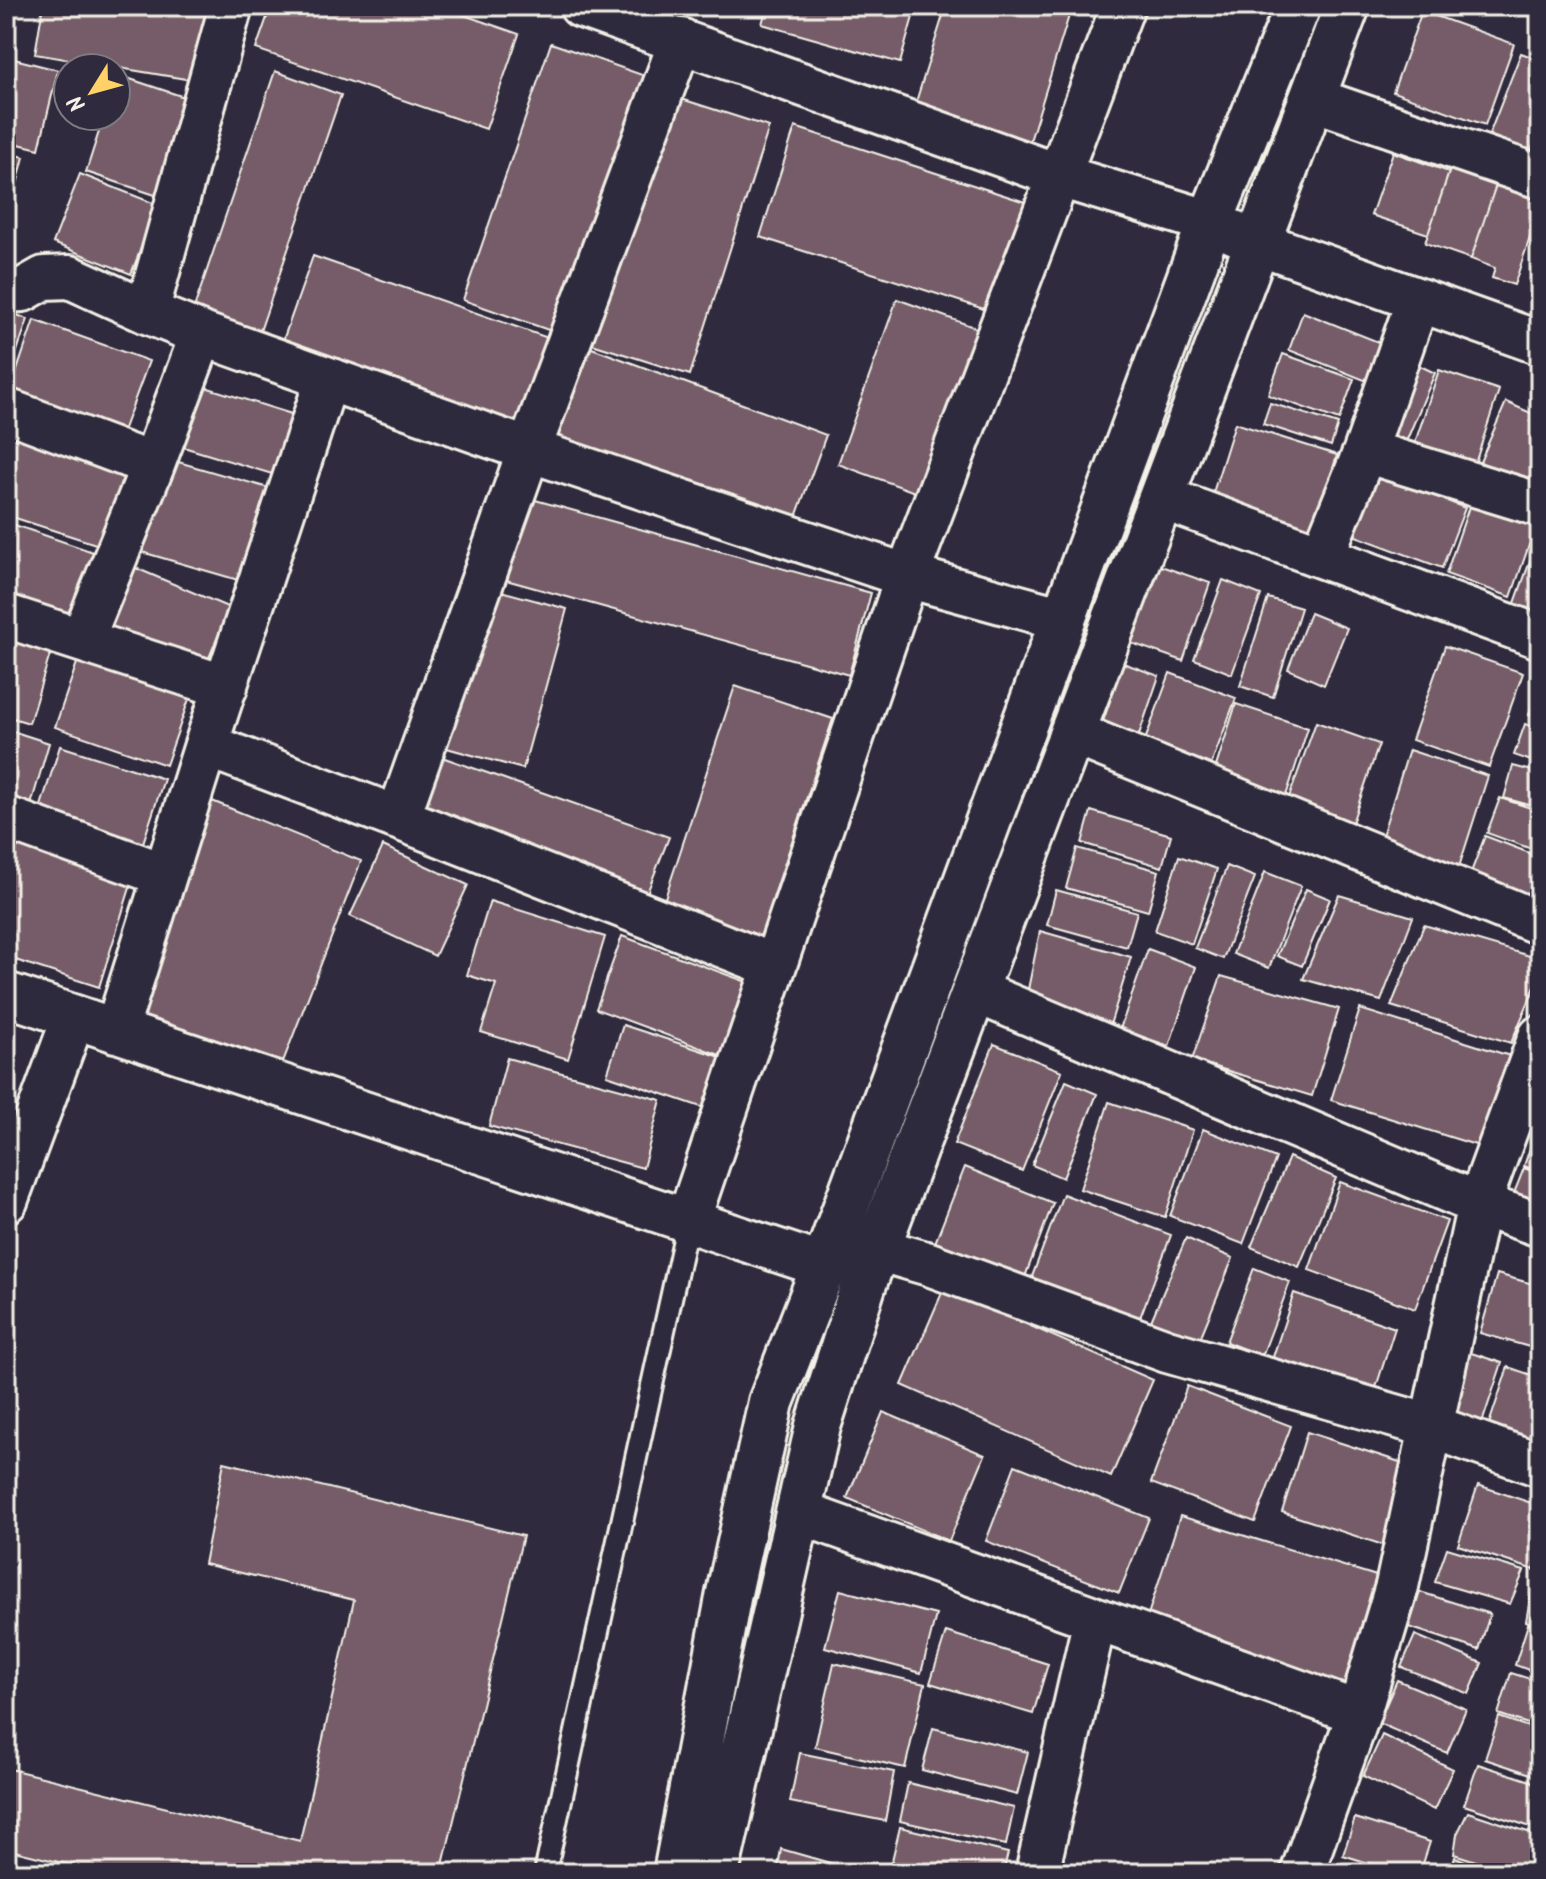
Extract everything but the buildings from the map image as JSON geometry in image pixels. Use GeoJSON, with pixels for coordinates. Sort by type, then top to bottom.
{"type":"FeatureCollection","features":[{"type":"Feature","properties":{"kind":"street"},"geometry":{"type":"LineString","coordinates":[[147,312],[231,6]]}},
{"type":"Feature","properties":{"kind":"street"},"geometry":{"type":"LineString","coordinates":[[581,6],[1060,176],[1210,222],[1259,243],[1540,343]]}},
{"type":"Feature","properties":{"kind":"street"},"geometry":{"type":"LineString","coordinates":[[688,1221],[907,576],[1123,6]]}},
{"type":"Feature","properties":{"kind":"street"},"geometry":{"type":"LineString","coordinates":[[676,1873],[729,1593],[771,1402],[1210,222],[1298,6]]}},
{"type":"Feature","properties":{"kind":"street"},"geometry":{"type":"LineString","coordinates":[[716,1873],[818,1426],[877,1249],[1347,6]]}},
{"type":"Feature","properties":{"kind":"street"},"geometry":{"type":"LineString","coordinates":[[398,818],[529,450],[681,40]]}},
{"type":"Feature","properties":{"kind":"street"},"geometry":{"type":"LineString","coordinates":[[1313,99],[1540,177]]}},
{"type":"Feature","properties":{"kind":"street"},"geometry":{"type":"LineString","coordinates":[[6,291],[23,290],[44,278],[70,277],[202,334],[529,450],[907,576],[1063,619]]}},
{"type":"Feature","properties":{"kind":"street"},"geometry":{"type":"LineString","coordinates":[[1322,556],[1365,451],[1418,300]]}},
{"type":"Feature","properties":{"kind":"street"},"geometry":{"type":"LineString","coordinates":[[82,640],[202,334]]}},
{"type":"Feature","properties":{"kind":"street"},"geometry":{"type":"LineString","coordinates":[[116,1031],[206,745],[327,379]]}},
{"type":"Feature","properties":{"kind":"street"},"geometry":{"type":"LineString","coordinates":[[6,410],[153,465]]}},
{"type":"Feature","properties":{"kind":"street"},"geometry":{"type":"LineString","coordinates":[[1365,451],[1540,505]]}},
{"type":"Feature","properties":{"kind":"street"},"geometry":{"type":"LineString","coordinates":[[1163,498],[1540,637]]}},
{"type":"Feature","properties":{"kind":"street"},"geometry":{"type":"LineString","coordinates":[[6,616],[226,687]]}},
{"type":"Feature","properties":{"kind":"street"},"geometry":{"type":"LineString","coordinates":[[1073,733],[1540,923]]}},
{"type":"Feature","properties":{"kind":"street"},"geometry":{"type":"LineString","coordinates":[[206,745],[774,966]]}},
{"type":"Feature","properties":{"kind":"street"},"geometry":{"type":"LineString","coordinates":[[6,818],[165,875]]}},
{"type":"Feature","properties":{"kind":"street"},"geometry":{"type":"LineString","coordinates":[[975,991],[1479,1204],[1540,1225]]}},
{"type":"Feature","properties":{"kind":"street"},"geometry":{"type":"LineString","coordinates":[[6,994],[824,1266]]}},
{"type":"Feature","properties":{"kind":"street"},"geometry":{"type":"LineString","coordinates":[[6,1201],[74,1017]]}},
{"type":"Feature","properties":{"kind":"street"},"geometry":{"type":"LineString","coordinates":[[1302,1873],[1359,1713],[1397,1586],[1479,1204],[1540,1037]]}},
{"type":"Feature","properties":{"kind":"street"},"geometry":{"type":"LineString","coordinates":[[877,1249],[929,1264],[1167,1351],[1430,1426],[1540,1465]]}},
{"type":"Feature","properties":{"kind":"street"},"geometry":{"type":"LineString","coordinates":[[798,1512],[1359,1713]]}},
{"type":"Feature","properties":{"kind":"street"},"geometry":{"type":"LineString","coordinates":[[1037,1873],[1095,1619]]}},
{"type":"Feature","properties":{"kind":"lane"},"geometry":{"type":"LineString","coordinates":[[545,1873],[688,1221]]}}]}
